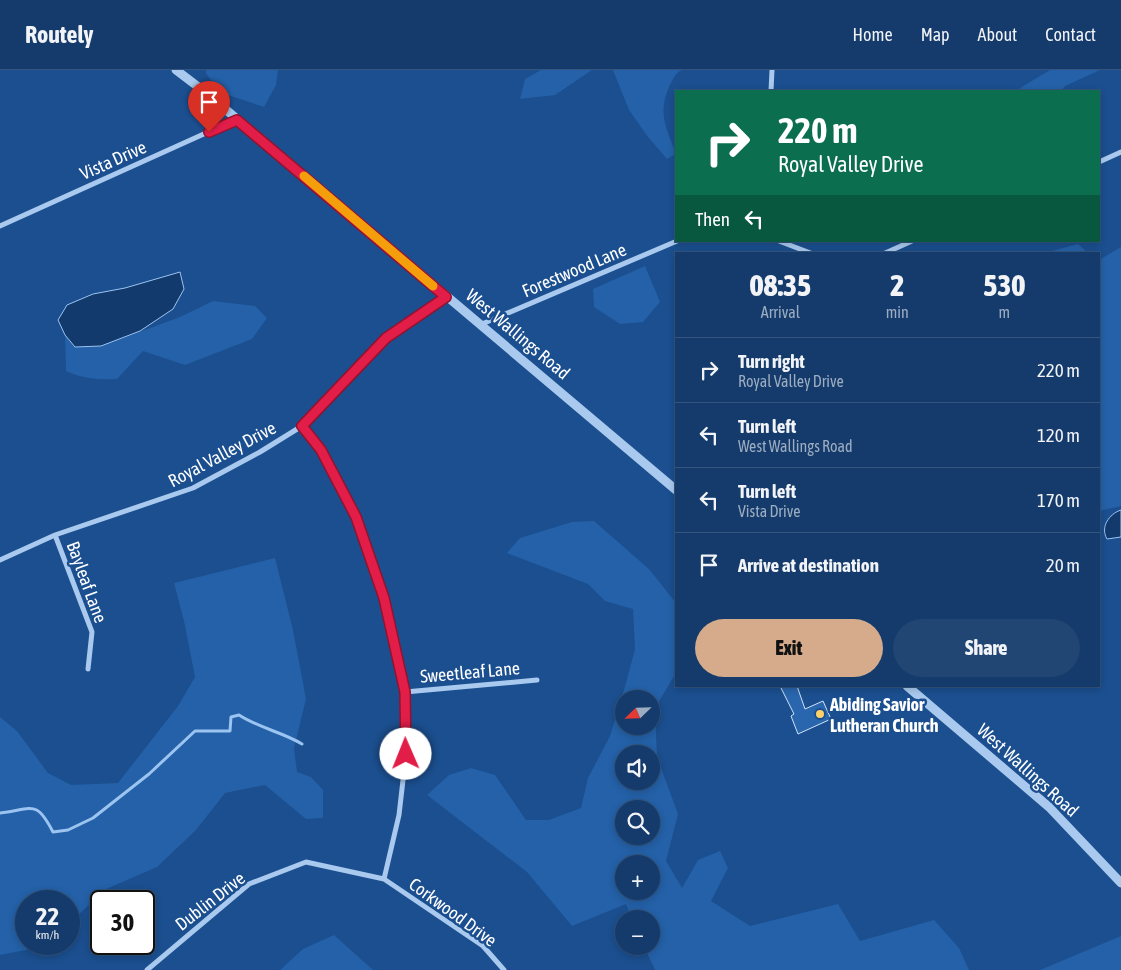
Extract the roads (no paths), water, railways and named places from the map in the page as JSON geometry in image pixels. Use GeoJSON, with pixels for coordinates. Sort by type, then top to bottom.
{"type":"FeatureCollection","features":[{"type":"Feature","properties":{"kind":"street","name":"West Wallings Road"},"geometry":{"type":"LineString","coordinates":[[177,70],[446,297],[482,324],[675,489]]}},
{"type":"Feature","properties":{"kind":"street"},"geometry":{"type":"LineString","coordinates":[[771,90],[772,70]]}},
{"type":"Feature","properties":{"kind":"street","name":"Vista Drive"},"geometry":{"type":"LineString","coordinates":[[0,226],[237,120]]}},
{"type":"Feature","properties":{"kind":"street"},"geometry":{"type":"LineString","coordinates":[[1100,162],[1121,152]]}},
{"type":"Feature","properties":{"kind":"street","name":"Forestwood Lane"},"geometry":{"type":"LineString","coordinates":[[482,324],[676,242]]}},
{"type":"Feature","properties":{"kind":"street"},"geometry":{"type":"LineString","coordinates":[[782,242],[808,252]]}},
{"type":"Feature","properties":{"kind":"street"},"geometry":{"type":"LineString","coordinates":[[887,252],[910,242]]}},
{"type":"Feature","properties":{"kind":"street","name":"Royal Valley Drive"},"geometry":{"type":"LineString","coordinates":[[0,560],[55,535],[193,488],[302,426],[386,338],[446,297]]}},
{"type":"Feature","properties":{"kind":"street"},"geometry":{"type":"LineString","coordinates":[[302,426],[321,450],[356,517],[384,598],[405,692],[406,754],[399,815],[384,879]]}},
{"type":"Feature","properties":{"kind":"street","name":"Bayleaf Lane"},"geometry":{"type":"LineString","coordinates":[[55,535],[92,632],[88,669]]}},
{"type":"Feature","properties":{"kind":"street","name":"Sweetleaf Lane"},"geometry":{"type":"LineString","coordinates":[[405,692],[537,680]]}},
{"type":"Feature","properties":{"kind":"street","name":"West Wallings Road"},"geometry":{"type":"LineString","coordinates":[[908,687],[1049,807],[1121,883]]}},
{"type":"Feature","properties":{"kind":"street","name":"Dublin Drive"},"geometry":{"type":"LineString","coordinates":[[147,970],[249,884],[306,862],[384,879]]}},
{"type":"Feature","properties":{"kind":"street","name":"Corkwood Drive"},"geometry":{"type":"LineString","coordinates":[[384,879],[483,946],[504,970]]}},
{"type":"Feature","properties":{"kind":"waterway"},"geometry":{"type":"LineString","coordinates":[[0,813],[27,809],[37,810],[53,832],[68,830],[93,818],[149,774],[195,731],[230,731],[231,717],[239,715],[302,744]]}},
{"type":"Feature","properties":{"kind":"place","name":"Abiding Savior Lutheran Church"},"geometry":{"type":"Point","coordinates":[820,714]}}]}
